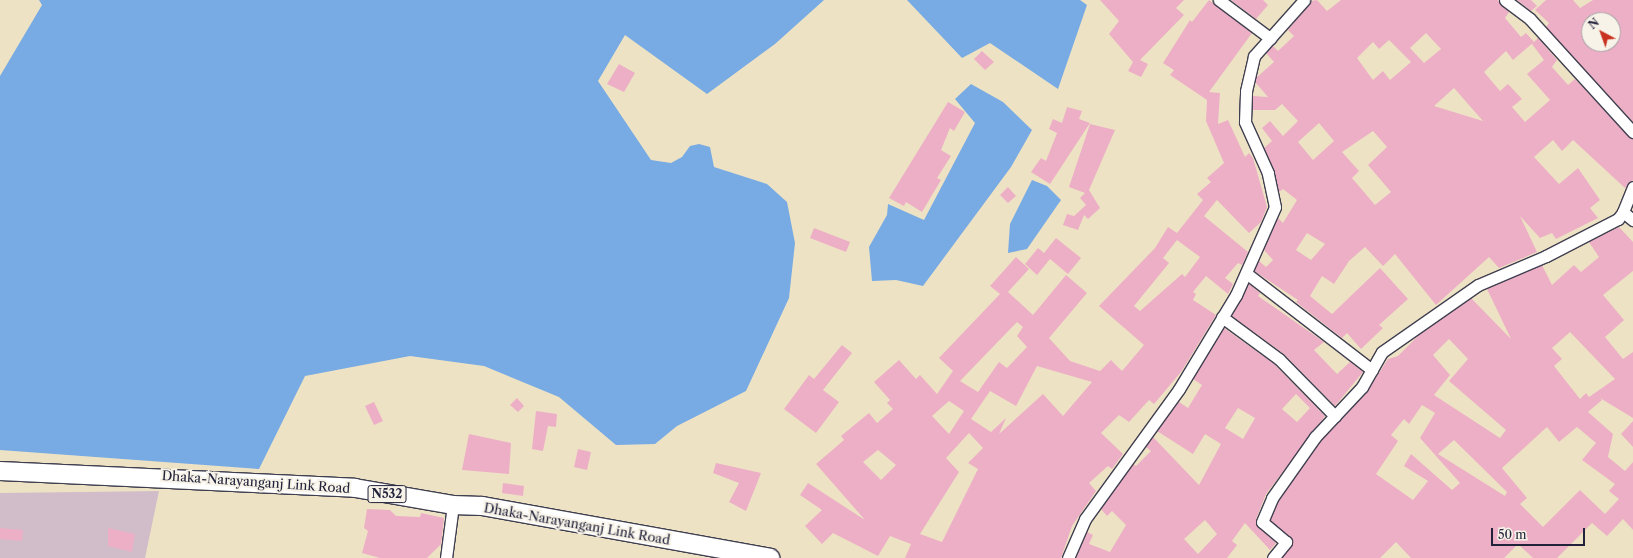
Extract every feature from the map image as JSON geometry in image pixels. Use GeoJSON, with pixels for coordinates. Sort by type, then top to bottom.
{"type":"FeatureCollection","features":[{"type":"Feature","properties":{"kind":"highway","name":"Dhaka-Narayanganj Link Road"},"geometry":{"type":"LineString","coordinates":[[0,471],[355,488],[453,505],[482,506],[770,558]]}},
{"type":"Feature","properties":{"kind":"street"},"geometry":{"type":"LineString","coordinates":[[1219,0],[1270,38]]}},
{"type":"Feature","properties":{"kind":"street"},"geometry":{"type":"LineString","coordinates":[[1068,558],[1085,519],[1179,390],[1246,273],[1275,207],[1268,173],[1245,122],[1246,91],[1254,56],[1304,0]]}},
{"type":"Feature","properties":{"kind":"street"},"geometry":{"type":"LineString","coordinates":[[1505,0],[1530,19],[1633,132]]}},
{"type":"Feature","properties":{"kind":"street"},"geometry":{"type":"LineString","coordinates":[[1273,558],[1286,542],[1262,522],[1272,498],[1335,416],[1362,387],[1382,352],[1478,285],[1552,252],[1618,219],[1623,212],[1633,187]]}},
{"type":"Feature","properties":{"kind":"street"},"geometry":{"type":"LineString","coordinates":[[1623,212],[1633,220]]}},
{"type":"Feature","properties":{"kind":"street"},"geometry":{"type":"LineString","coordinates":[[1246,273],[1372,370]]}},
{"type":"Feature","properties":{"kind":"street"},"geometry":{"type":"LineString","coordinates":[[1222,317],[1279,359],[1335,416]]}},
{"type":"Feature","properties":{"kind":"street"},"geometry":{"type":"LineString","coordinates":[[446,558],[453,505]]}},
{"type":"Feature","properties":{"kind":"shaded area"},"geometry":{"type":"Polygon","coordinates":[[[159,491],[145,558],[0,558],[0,493],[159,491]]]}},
{"type":"Feature","properties":{"kind":"water"},"geometry":{"type":"Polygon","coordinates":[[[39,0],[824,0],[775,44],[707,94],[625,35],[598,81],[651,160],[671,163],[682,157],[690,146],[699,144],[710,147],[714,167],[767,184],[787,202],[795,243],[789,298],[746,391],[677,426],[655,444],[616,445],[559,397],[484,366],[410,356],[305,376],[259,469],[0,450],[0,76],[42,5],[39,0]]]}},
{"type":"Feature","properties":{"kind":"water"},"geometry":{"type":"Polygon","coordinates":[[[907,0],[1080,0],[1087,5],[1058,89],[990,43],[962,58],[907,0]]]}},
{"type":"Feature","properties":{"kind":"water"},"geometry":{"type":"Polygon","coordinates":[[[971,84],[1003,102],[1032,130],[1011,167],[923,286],[896,280],[872,281],[869,247],[887,215],[888,204],[924,220],[975,123],[955,99],[971,84]]]}},
{"type":"Feature","properties":{"kind":"water"},"geometry":{"type":"Polygon","coordinates":[[[1032,180],[1047,186],[1061,200],[1027,249],[1008,253],[1010,224],[1032,180]]]}},
{"type":"Feature","properties":{"kind":"building"},"geometry":{"type":"Polygon","coordinates":[[[1100,0],[1184,0],[1176,8],[1184,15],[1140,60],[1148,64],[1141,77],[1128,71],[1133,62],[1109,34],[1119,21],[1100,0]]]}},
{"type":"Feature","properties":{"kind":"building"},"geometry":{"type":"Polygon","coordinates":[[[1209,0],[1252,33],[1209,92],[1220,93],[1218,124],[1228,120],[1245,157],[1249,153],[1253,158],[1267,207],[1261,222],[1249,233],[1217,200],[1204,216],[1248,252],[1242,265],[1238,263],[1225,278],[1233,284],[1228,294],[1206,276],[1193,292],[1196,294],[1193,300],[1216,315],[1181,372],[1154,404],[1149,400],[1129,422],[1119,415],[1101,433],[1123,454],[1112,469],[1108,466],[1089,483],[1096,491],[1072,526],[1061,558],[905,558],[911,544],[890,536],[878,556],[833,533],[822,544],[805,526],[822,510],[800,495],[808,483],[865,520],[816,464],[844,440],[841,436],[869,413],[877,423],[893,409],[887,403],[890,400],[874,382],[899,360],[916,379],[920,375],[937,394],[953,371],[939,358],[1000,294],[990,286],[1016,257],[1029,269],[1008,292],[1033,315],[1066,275],[1087,293],[1049,338],[1070,361],[1100,371],[1111,360],[1122,371],[1144,345],[1099,306],[1155,248],[1168,227],[1177,233],[1203,200],[1197,194],[1211,182],[1207,178],[1224,163],[1206,121],[1207,100],[1170,75],[1174,70],[1163,63],[1190,20],[1192,22],[1209,0]],[[1177,240],[1163,258],[1169,263],[1134,306],[1140,311],[1182,274],[1185,277],[1200,257],[1177,240]],[[1017,322],[960,381],[978,392],[999,362],[1007,368],[1027,347],[1017,336],[1023,327],[1017,322]],[[1037,366],[1016,406],[990,391],[971,419],[991,432],[1006,418],[999,434],[1043,394],[1063,416],[1092,382],[1037,366]],[[949,401],[932,416],[949,434],[964,411],[949,401]],[[969,433],[946,458],[959,472],[920,534],[942,542],[978,469],[968,463],[983,448],[969,433]],[[878,450],[863,462],[881,480],[896,465],[878,450]]]}},
{"type":"Feature","properties":{"kind":"building"},"geometry":{"type":"Polygon","coordinates":[[[1231,0],[1263,0],[1268,5],[1256,19],[1231,0]]]}},
{"type":"Feature","properties":{"kind":"building"},"geometry":{"type":"Polygon","coordinates":[[[1317,0],[1327,11],[1341,0],[1498,0],[1509,12],[1505,18],[1521,37],[1526,33],[1534,42],[1538,38],[1557,60],[1552,67],[1568,85],[1575,79],[1633,139],[1633,180],[1625,188],[1573,140],[1562,151],[1553,140],[1534,157],[1559,184],[1578,168],[1600,200],[1590,208],[1598,218],[1556,239],[1552,233],[1540,238],[1520,216],[1537,252],[1499,268],[1489,257],[1436,305],[1395,254],[1383,266],[1365,247],[1349,261],[1334,284],[1322,276],[1310,296],[1332,314],[1380,268],[1408,299],[1379,325],[1383,328],[1361,349],[1347,333],[1342,338],[1296,302],[1298,300],[1254,271],[1259,261],[1266,267],[1273,260],[1264,250],[1278,218],[1283,223],[1297,200],[1283,189],[1279,192],[1264,148],[1272,141],[1262,128],[1270,121],[1283,136],[1298,121],[1282,104],[1275,110],[1253,110],[1253,96],[1268,97],[1255,82],[1256,78],[1274,62],[1266,53],[1273,46],[1278,51],[1294,36],[1288,30],[1311,1],[1317,0]],[[1426,33],[1410,48],[1424,63],[1441,49],[1426,33]],[[1389,40],[1379,49],[1373,42],[1357,58],[1373,80],[1383,71],[1390,80],[1411,62],[1389,40]],[[1534,42],[1513,60],[1506,51],[1484,72],[1500,91],[1508,84],[1522,99],[1512,107],[1525,122],[1550,100],[1527,74],[1544,60],[1532,44],[1534,42]],[[1454,88],[1434,106],[1483,121],[1454,88]],[[1319,123],[1298,142],[1313,160],[1334,141],[1319,123]],[[1373,131],[1342,152],[1359,171],[1352,178],[1375,205],[1391,192],[1368,165],[1387,147],[1373,131]],[[1307,233],[1296,250],[1311,260],[1325,244],[1307,233]]]}},
{"type":"Feature","properties":{"kind":"building"},"geometry":{"type":"Polygon","coordinates":[[[1517,0],[1531,0],[1537,6],[1531,11],[1517,0]]]}},
{"type":"Feature","properties":{"kind":"building"},"geometry":{"type":"Polygon","coordinates":[[[1546,0],[1573,0],[1580,8],[1593,0],[1633,0],[1633,122],[1546,27],[1549,23],[1535,10],[1546,0]]]}},
{"type":"Feature","properties":{"kind":"building"},"geometry":{"type":"Polygon","coordinates":[[[982,51],[994,62],[985,70],[974,59],[982,51]]]}},
{"type":"Feature","properties":{"kind":"building"},"geometry":{"type":"Polygon","coordinates":[[[619,64],[635,73],[624,92],[607,84],[619,64]]]}},
{"type":"Feature","properties":{"kind":"building"},"geometry":{"type":"Polygon","coordinates":[[[948,102],[965,112],[954,131],[950,128],[941,150],[951,156],[937,178],[941,180],[922,212],[906,202],[904,206],[889,198],[948,102]]]}},
{"type":"Feature","properties":{"kind":"building"},"geometry":{"type":"Polygon","coordinates":[[[1067,107],[1082,111],[1079,119],[1090,123],[1050,184],[1031,172],[1041,158],[1046,161],[1057,133],[1049,129],[1053,119],[1062,123],[1067,107]]]}},
{"type":"Feature","properties":{"kind":"building"},"geometry":{"type":"Polygon","coordinates":[[[1090,124],[1115,130],[1089,190],[1100,208],[1088,219],[1084,215],[1078,230],[1063,225],[1067,214],[1074,216],[1086,205],[1080,198],[1085,193],[1069,187],[1090,124]]]}},
{"type":"Feature","properties":{"kind":"building"},"geometry":{"type":"Polygon","coordinates":[[[1008,187],[1016,196],[1008,203],[1000,195],[1008,187]]]}},
{"type":"Feature","properties":{"kind":"building"},"geometry":{"type":"Polygon","coordinates":[[[1619,227],[1633,242],[1633,271],[1603,295],[1624,320],[1605,337],[1623,359],[1633,352],[1633,418],[1600,398],[1602,400],[1588,412],[1613,434],[1608,457],[1625,471],[1633,462],[1633,530],[1623,519],[1607,536],[1592,523],[1557,558],[1533,558],[1518,544],[1504,558],[1411,558],[1396,542],[1380,558],[1282,558],[1293,543],[1270,520],[1278,501],[1320,441],[1367,392],[1388,359],[1398,356],[1420,334],[1471,298],[1511,339],[1487,289],[1542,265],[1552,285],[1574,265],[1581,272],[1599,257],[1589,242],[1619,227]],[[1570,332],[1552,348],[1562,359],[1554,366],[1580,399],[1586,393],[1589,397],[1615,379],[1570,332]],[[1449,339],[1433,355],[1450,375],[1434,395],[1500,438],[1506,430],[1449,381],[1468,359],[1449,339]],[[1422,405],[1409,424],[1404,419],[1391,435],[1398,441],[1376,474],[1413,500],[1428,481],[1404,466],[1411,454],[1452,490],[1460,483],[1420,438],[1435,413],[1422,405]],[[1547,427],[1502,468],[1527,498],[1520,504],[1543,527],[1580,490],[1605,514],[1619,499],[1609,491],[1615,484],[1582,460],[1596,443],[1577,427],[1559,442],[1547,427]],[[1454,440],[1438,454],[1505,496],[1507,492],[1454,440]]]}},
{"type":"Feature","properties":{"kind":"building"},"geometry":{"type":"Polygon","coordinates":[[[814,228],[850,242],[846,252],[810,238],[814,228]]]}},
{"type":"Feature","properties":{"kind":"building"},"geometry":{"type":"Polygon","coordinates":[[[1056,238],[1081,258],[1068,274],[1050,259],[1037,275],[1025,264],[1038,248],[1044,253],[1056,238]]]}},
{"type":"Feature","properties":{"kind":"building"},"geometry":{"type":"Polygon","coordinates":[[[1249,284],[1260,293],[1258,296],[1324,342],[1314,350],[1337,374],[1350,362],[1363,372],[1335,406],[1284,354],[1232,316],[1249,284]]]}},
{"type":"Feature","properties":{"kind":"building"},"geometry":{"type":"Polygon","coordinates":[[[1224,328],[1274,364],[1325,416],[1266,494],[1256,519],[1258,527],[1276,543],[1270,550],[1245,523],[1232,541],[1237,545],[1227,558],[1076,558],[1087,532],[1093,535],[1089,544],[1110,552],[1126,525],[1112,511],[1107,516],[1101,509],[1133,464],[1136,466],[1151,451],[1146,447],[1153,437],[1199,485],[1221,444],[1205,434],[1193,454],[1157,431],[1179,402],[1188,408],[1202,385],[1193,379],[1224,328]],[[1296,394],[1282,409],[1297,422],[1310,408],[1296,394]],[[1238,408],[1225,428],[1243,439],[1255,418],[1238,408]],[[1205,520],[1184,539],[1198,554],[1217,534],[1205,520]]]}},
{"type":"Feature","properties":{"kind":"building"},"geometry":{"type":"Polygon","coordinates":[[[842,345],[852,353],[823,390],[839,402],[816,433],[784,409],[809,375],[814,379],[842,345]]]}},
{"type":"Feature","properties":{"kind":"building"},"geometry":{"type":"Polygon","coordinates":[[[517,398],[524,406],[518,412],[510,405],[517,398]]]}},
{"type":"Feature","properties":{"kind":"building"},"geometry":{"type":"Polygon","coordinates":[[[374,402],[383,421],[374,425],[365,406],[374,402]]]}},
{"type":"Feature","properties":{"kind":"building"},"geometry":{"type":"Polygon","coordinates":[[[536,411],[557,414],[556,427],[548,426],[543,451],[532,449],[536,411]]]}},
{"type":"Feature","properties":{"kind":"building"},"geometry":{"type":"Polygon","coordinates":[[[1633,421],[1633,447],[1621,434],[1633,421]]]}},
{"type":"Feature","properties":{"kind":"building"},"geometry":{"type":"Polygon","coordinates":[[[469,434],[511,443],[509,474],[462,470],[469,434]]]}},
{"type":"Feature","properties":{"kind":"building"},"geometry":{"type":"Polygon","coordinates":[[[578,449],[591,452],[587,470],[574,467],[578,449]]]}},
{"type":"Feature","properties":{"kind":"building"},"geometry":{"type":"Polygon","coordinates":[[[716,463],[761,473],[746,511],[729,502],[739,483],[713,473],[716,463]]]}},
{"type":"Feature","properties":{"kind":"building"},"geometry":{"type":"Polygon","coordinates":[[[503,483],[524,486],[523,496],[502,493],[503,483]]]}},
{"type":"Feature","properties":{"kind":"building"},"geometry":{"type":"Polygon","coordinates":[[[367,509],[390,510],[396,516],[420,517],[421,513],[444,518],[441,544],[427,558],[380,558],[362,553],[368,531],[364,528],[367,509]]]}},
{"type":"Feature","properties":{"kind":"building"},"geometry":{"type":"Polygon","coordinates":[[[0,528],[23,530],[22,541],[0,539],[0,528]]]}},
{"type":"Feature","properties":{"kind":"building"},"geometry":{"type":"Polygon","coordinates":[[[108,528],[135,534],[132,552],[108,546],[108,528]]]}}]}
